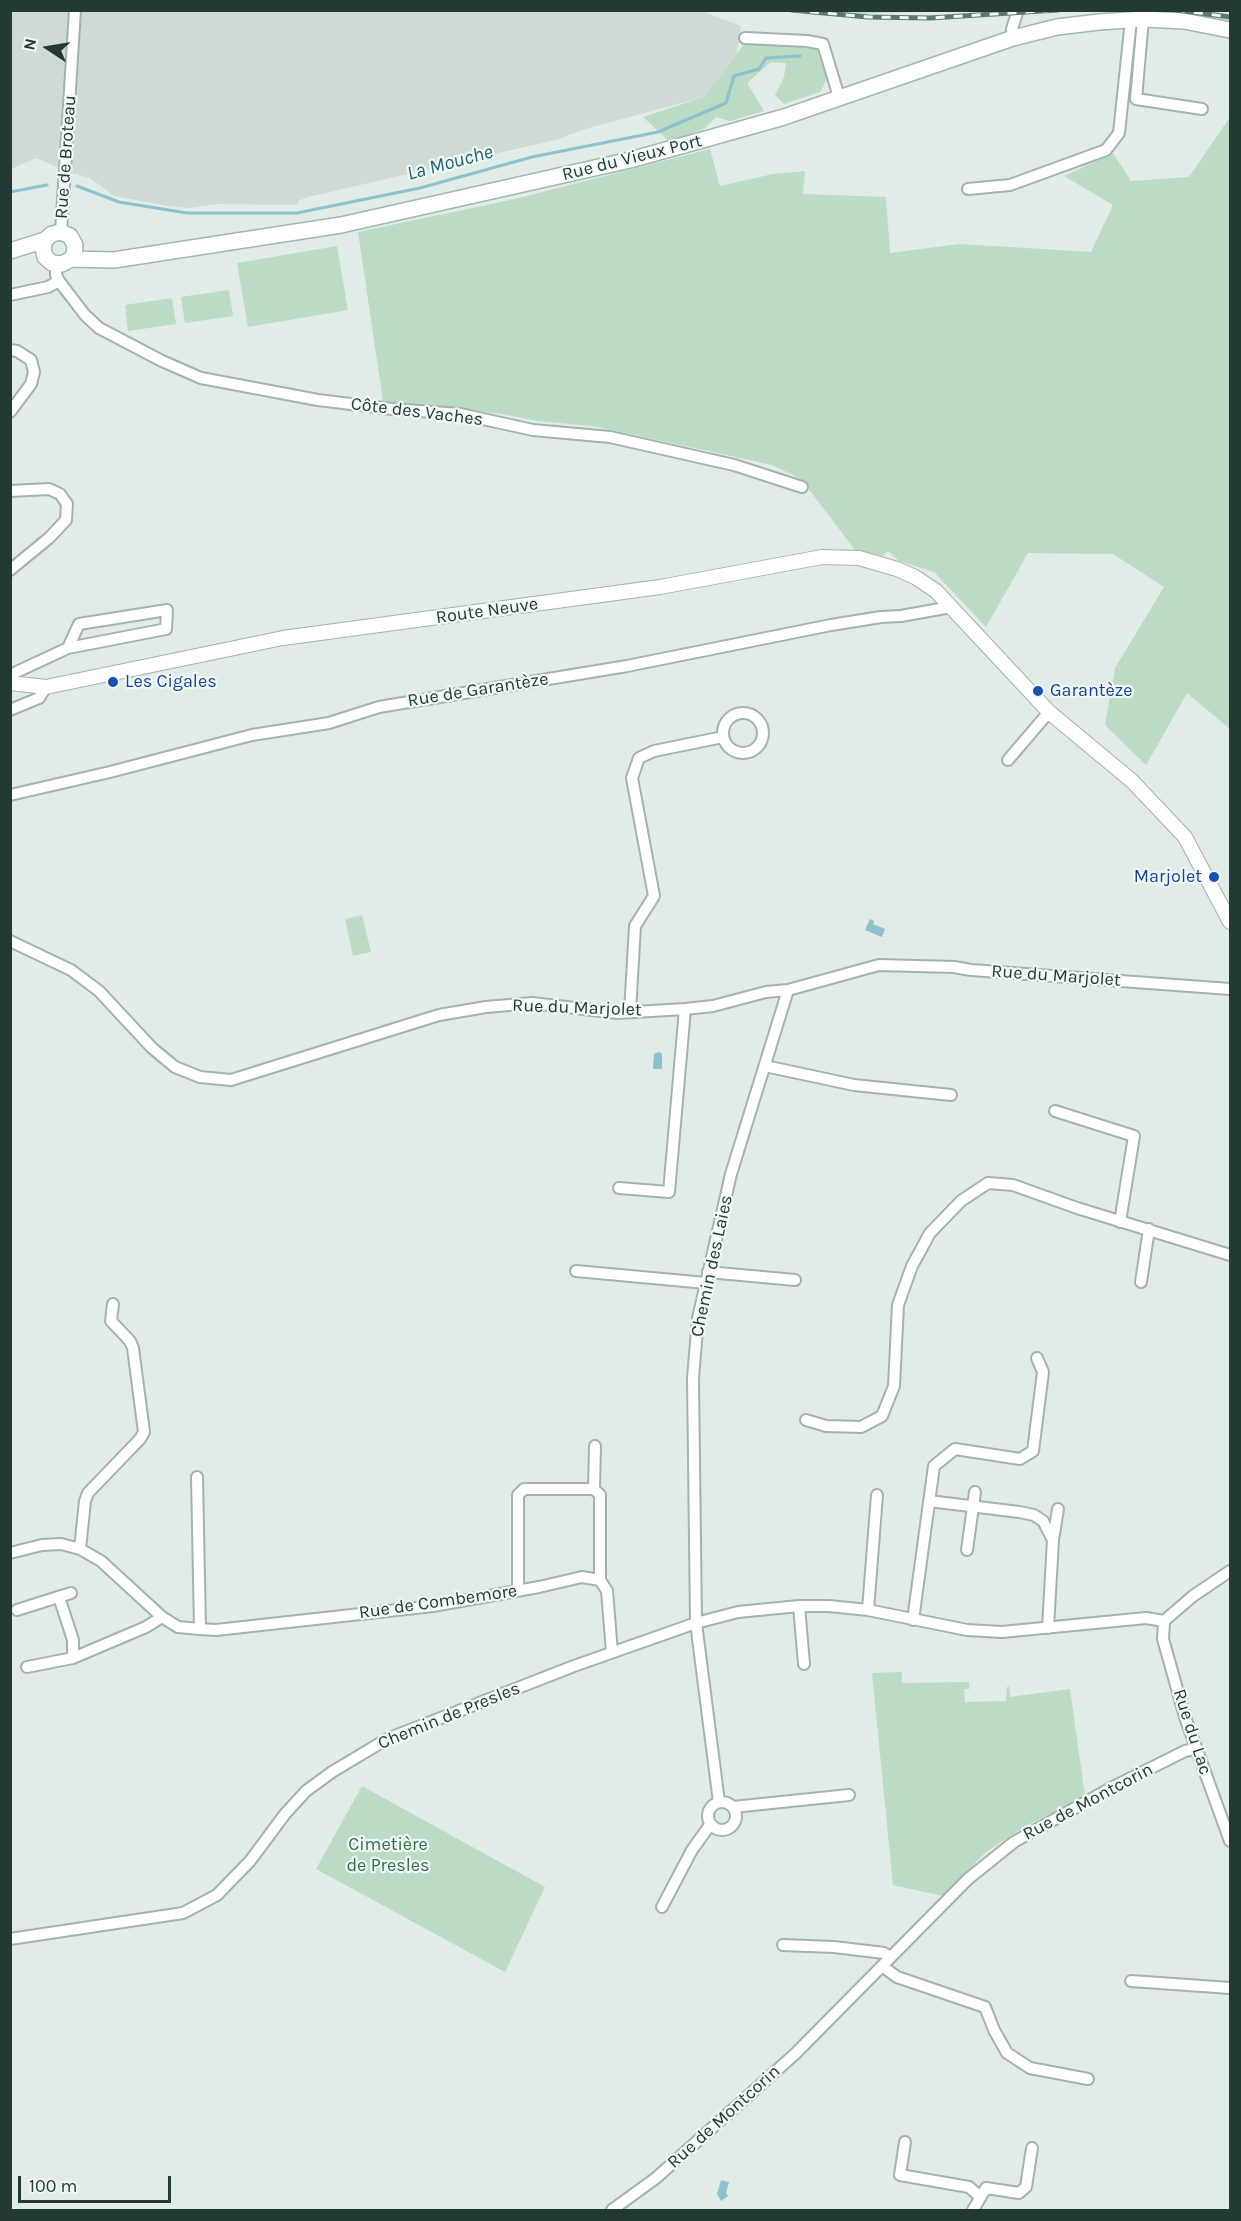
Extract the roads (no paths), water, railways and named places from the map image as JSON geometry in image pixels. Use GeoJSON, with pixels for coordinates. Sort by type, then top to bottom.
{"type":"FeatureCollection","features":[{"type":"Feature","properties":{"kind":"main road","name":"Rue du Vieux Port"},"geometry":{"type":"LineString","coordinates":[[10,252],[122,258],[341,225],[630,160],[784,117],[1013,38],[1057,27],[1137,20],[1184,21],[1230,30]]}},
{"type":"Feature","properties":{"kind":"main road"},"geometry":{"type":"LineString","coordinates":[[10,252],[27,244],[45,240],[52,234],[61,232],[70,236],[62,256],[43,248],[45,240]]}},
{"type":"Feature","properties":{"kind":"street","name":"Rue de Broteau"},"geometry":{"type":"LineString","coordinates":[[61,232],[75,10]]}},
{"type":"Feature","properties":{"kind":"street"},"geometry":{"type":"LineString","coordinates":[[1013,38],[1012,28],[1018,10]]}},
{"type":"Feature","properties":{"kind":"street"},"geometry":{"type":"LineString","coordinates":[[1137,20],[1136,99],[1202,109]]}},
{"type":"Feature","properties":{"kind":"street"},"geometry":{"type":"LineString","coordinates":[[968,189],[1010,185],[1106,150],[1119,133],[1137,20]]}},
{"type":"Feature","properties":{"kind":"street"},"geometry":{"type":"LineString","coordinates":[[745,38],[807,40],[823,44],[839,97]]}},
{"type":"Feature","properties":{"kind":"street"},"geometry":{"type":"LineString","coordinates":[[10,295],[48,287],[59,281],[56,275],[62,256]]}},
{"type":"Feature","properties":{"kind":"street","name":"Côte des Vaches"},"geometry":{"type":"LineString","coordinates":[[59,281],[85,315],[99,328],[162,361],[201,378],[318,400],[460,414],[533,430],[610,437],[734,465],[802,487]]}},
{"type":"Feature","properties":{"kind":"street"},"geometry":{"type":"LineString","coordinates":[[10,350],[17,351],[31,360],[34,372],[31,384],[10,412]]}},
{"type":"Feature","properties":{"kind":"street"},"geometry":{"type":"LineString","coordinates":[[10,491],[49,489],[60,494],[67,504],[66,520],[49,538],[10,570]]}},
{"type":"Feature","properties":{"kind":"street","name":"Route Neuve"},"geometry":{"type":"LineString","coordinates":[[10,683],[46,687],[284,638],[670,585],[828,556],[859,558],[897,569],[925,583],[951,607],[1049,712],[1132,781],[1185,837],[1230,922]]}},
{"type":"Feature","properties":{"kind":"street","name":"Rue de Garantèze"},"geometry":{"type":"LineString","coordinates":[[10,795],[252,735],[329,723],[379,706],[638,664],[831,625],[951,607]]}},
{"type":"Feature","properties":{"kind":"street"},"geometry":{"type":"LineString","coordinates":[[10,675],[68,648],[166,629],[167,610],[79,624],[68,648]]}},
{"type":"Feature","properties":{"kind":"street"},"geometry":{"type":"LineString","coordinates":[[10,710],[39,699],[46,687]]}},
{"type":"Feature","properties":{"kind":"street"},"geometry":{"type":"LineString","coordinates":[[1008,760],[1049,712]]}},
{"type":"Feature","properties":{"kind":"street"},"geometry":{"type":"LineString","coordinates":[[630,1012],[635,926],[654,896],[632,778],[639,758],[654,751],[723,737]]}},
{"type":"Feature","properties":{"kind":"street","name":"Rue du Marjolet"},"geometry":{"type":"LineString","coordinates":[[10,941],[71,970],[99,991],[152,1048],[175,1067],[200,1077],[231,1080],[439,1016],[486,1007],[532,1003],[630,1012],[685,1009],[713,1006],[766,992],[788,990],[879,965],[954,967],[1230,989]]}},
{"type":"Feature","properties":{"kind":"street","name":"Chemin des Laies"},"geometry":{"type":"LineString","coordinates":[[719,1802],[696,1623],[693,1378],[698,1318],[732,1174],[788,990]]}},
{"type":"Feature","properties":{"kind":"street"},"geometry":{"type":"LineString","coordinates":[[619,1188],[669,1192],[685,1009]]}},
{"type":"Feature","properties":{"kind":"street"},"geometry":{"type":"LineString","coordinates":[[765,1066],[854,1085],[951,1095]]}},
{"type":"Feature","properties":{"kind":"street"},"geometry":{"type":"LineString","coordinates":[[1055,1111],[1134,1136],[1120,1222]]}},
{"type":"Feature","properties":{"kind":"street"},"geometry":{"type":"LineString","coordinates":[[806,1420],[826,1426],[861,1427],[882,1416],[894,1386],[898,1305],[912,1266],[930,1233],[961,1201],[988,1183],[1013,1185],[1120,1222],[1149,1229],[1230,1256]]}},
{"type":"Feature","properties":{"kind":"street"},"geometry":{"type":"LineString","coordinates":[[1141,1282],[1149,1229]]}},
{"type":"Feature","properties":{"kind":"street"},"geometry":{"type":"LineString","coordinates":[[576,1271],[795,1280]]}},
{"type":"Feature","properties":{"kind":"street"},"geometry":{"type":"LineString","coordinates":[[80,1549],[85,1501],[88,1493],[144,1432],[133,1348],[130,1341],[111,1321],[113,1304]]}},
{"type":"Feature","properties":{"kind":"street"},"geometry":{"type":"LineString","coordinates":[[913,1620],[934,1466],[955,1449],[1020,1459],[1033,1451],[1043,1371],[1037,1358]]}},
{"type":"Feature","properties":{"kind":"street"},"geometry":{"type":"LineString","coordinates":[[594,1489],[595,1446]]}},
{"type":"Feature","properties":{"kind":"street"},"geometry":{"type":"LineString","coordinates":[[197,1477],[200,1629]]}},
{"type":"Feature","properties":{"kind":"street"},"geometry":{"type":"LineString","coordinates":[[518,1591],[518,1495],[524,1490],[594,1489],[600,1495],[600,1580],[607,1591],[612,1652]]}},
{"type":"Feature","properties":{"kind":"street"},"geometry":{"type":"LineString","coordinates":[[967,1550],[975,1492]]}},
{"type":"Feature","properties":{"kind":"street"},"geometry":{"type":"LineString","coordinates":[[868,1610],[878,1495]]}},
{"type":"Feature","properties":{"kind":"street"},"geometry":{"type":"LineString","coordinates":[[929,1501],[1034,1515],[1043,1521],[1053,1540]]}},
{"type":"Feature","properties":{"kind":"street"},"geometry":{"type":"LineString","coordinates":[[1048,1628],[1053,1540],[1058,1509]]}},
{"type":"Feature","properties":{"kind":"street","name":"Rue de Combemore"},"geometry":{"type":"LineString","coordinates":[[10,1553],[42,1545],[61,1544],[80,1549],[101,1561],[162,1617],[178,1627],[216,1630],[434,1606],[582,1577],[600,1580]]}},
{"type":"Feature","properties":{"kind":"street"},"geometry":{"type":"LineString","coordinates":[[1164,1621],[1193,1596],[1230,1572]]}},
{"type":"Feature","properties":{"kind":"street"},"geometry":{"type":"LineString","coordinates":[[17,1610],[71,1593]]}},
{"type":"Feature","properties":{"kind":"street"},"geometry":{"type":"LineString","coordinates":[[59,1597],[73,1640],[73,1658]]}},
{"type":"Feature","properties":{"kind":"street"},"geometry":{"type":"LineString","coordinates":[[799,1606],[804,1664]]}},
{"type":"Feature","properties":{"kind":"street","name":"Chemin de Presles"},"geometry":{"type":"LineString","coordinates":[[10,1939],[183,1913],[217,1895],[250,1861],[285,1814],[306,1791],[332,1772],[387,1739],[612,1652],[696,1623],[738,1612],[799,1606],[868,1610],[967,1630],[1002,1632],[1146,1618],[1164,1621]]}},
{"type":"Feature","properties":{"kind":"street"},"geometry":{"type":"LineString","coordinates":[[27,1667],[73,1658],[146,1628],[162,1617]]}},
{"type":"Feature","properties":{"kind":"street","name":"Rue du Lac"},"geometry":{"type":"LineString","coordinates":[[1164,1621],[1163,1639],[1196,1749],[1230,1841]]}},
{"type":"Feature","properties":{"kind":"street","name":"Rue de Montcorin"},"geometry":{"type":"LineString","coordinates":[[612,2211],[656,2178],[795,2054],[968,1879],[1014,1842],[1109,1789],[1185,1751],[1196,1749]]}},
{"type":"Feature","properties":{"kind":"street"},"geometry":{"type":"LineString","coordinates":[[733,1807],[849,1795]]}},
{"type":"Feature","properties":{"kind":"street"},"geometry":{"type":"LineString","coordinates":[[727,1803],[733,1807],[736,1816],[730,1827],[718,1830],[710,1825],[709,1811],[715,1804],[727,1803]]}},
{"type":"Feature","properties":{"kind":"street"},"geometry":{"type":"LineString","coordinates":[[662,1907],[692,1850],[710,1825]]}},
{"type":"Feature","properties":{"kind":"street"},"geometry":{"type":"LineString","coordinates":[[783,1945],[834,1947],[884,1953],[891,1957]]}},
{"type":"Feature","properties":{"kind":"street"},"geometry":{"type":"LineString","coordinates":[[882,1966],[897,1977],[985,2007],[994,2030],[1007,2053],[1030,2068],[1088,2079]]}},
{"type":"Feature","properties":{"kind":"street"},"geometry":{"type":"LineString","coordinates":[[1131,1981],[1230,1988]]}},
{"type":"Feature","properties":{"kind":"street"},"geometry":{"type":"LineString","coordinates":[[905,2142],[900,2175],[969,2187],[979,2196]]}},
{"type":"Feature","properties":{"kind":"street"},"geometry":{"type":"LineString","coordinates":[[973,2211],[979,2196],[986,2188],[1019,2193],[1026,2187],[1032,2148]]}},
{"type":"Feature","properties":{"kind":"water"},"geometry":{"type":"Polygon","coordinates":[[[870,919],[874,921],[873,924],[885,929],[882,937],[865,930],[870,919]]]}},
{"type":"Feature","properties":{"kind":"water"},"geometry":{"type":"Polygon","coordinates":[[[659,1052],[662,1054],[662,1069],[653,1069],[654,1054],[659,1052]]]}},
{"type":"Feature","properties":{"kind":"water"},"geometry":{"type":"Polygon","coordinates":[[[721,2180],[729,2182],[726,2193],[728,2196],[721,2201],[717,2194],[721,2180]]]}},
{"type":"Feature","properties":{"kind":"waterway","name":"La Mouche"},"geometry":{"type":"LineString","coordinates":[[77,186],[119,202],[187,213],[297,213],[420,188],[532,157],[658,132],[726,103],[734,76],[759,69],[766,58],[800,56]]}},
{"type":"Feature","properties":{"kind":"waterway","name":"La Mouche"},"geometry":{"type":"LineString","coordinates":[[10,192],[47,185]]}},
{"type":"Feature","properties":{"kind":"railway"},"geometry":{"type":"LineString","coordinates":[[792,10],[868,17],[930,18],[1058,10]]}},
{"type":"Feature","properties":{"kind":"railway"},"geometry":{"type":"LineString","coordinates":[[1176,10],[1230,17]]}},
{"type":"Feature","properties":{"kind":"place","name":"Les Cigales"},"geometry":{"type":"Point","coordinates":[113,682]}},
{"type":"Feature","properties":{"kind":"place","name":"Garantèze"},"geometry":{"type":"Point","coordinates":[1038,691]}},
{"type":"Feature","properties":{"kind":"place","name":"Marjolet"},"geometry":{"type":"Point","coordinates":[1214,877]}},
{"type":"Feature","properties":{"kind":"park label","name":"Cimetière de Presles"},"geometry":{"type":"Point","coordinates":[388,1855]}}]}
